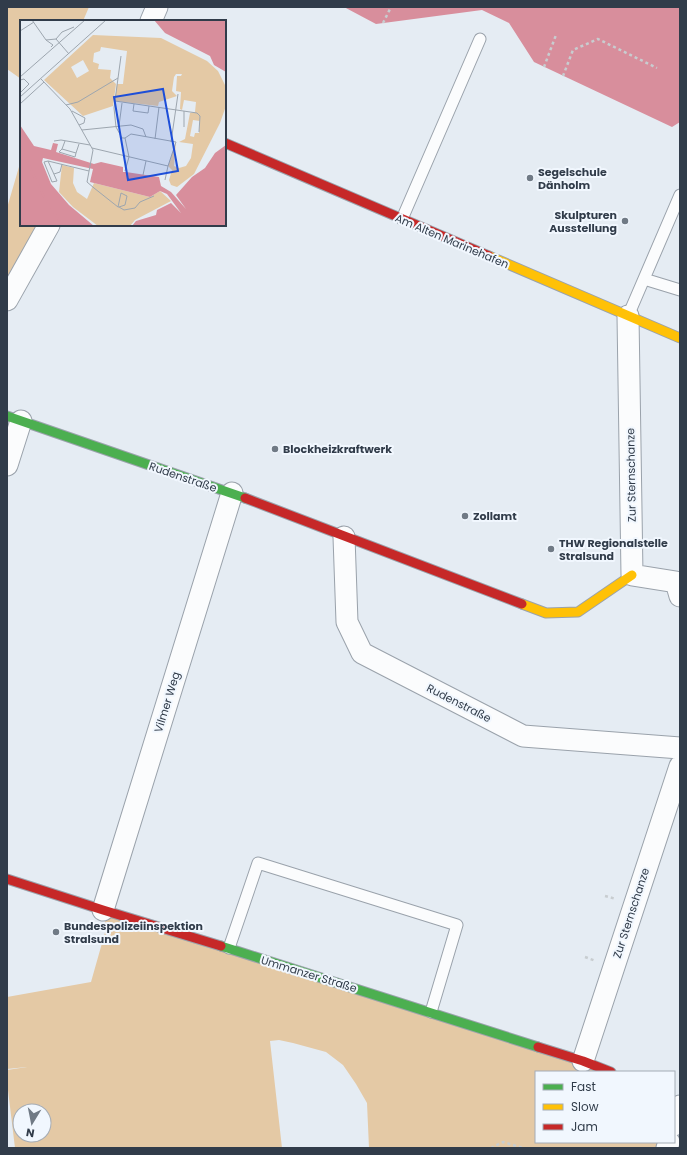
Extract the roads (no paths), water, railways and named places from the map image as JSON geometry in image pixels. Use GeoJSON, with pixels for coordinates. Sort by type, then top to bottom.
{"type":"FeatureCollection","features":[{"type":"Feature","properties":{"kind":"street"},"geometry":{"type":"LineString","coordinates":[[151,20],[157,7]]}},
{"type":"Feature","properties":{"kind":"street","name":"Am Alten Marinehafen"},"geometry":{"type":"LineString","coordinates":[[226,144],[680,338]]}},
{"type":"Feature","properties":{"kind":"street"},"geometry":{"type":"LineString","coordinates":[[7,300],[48,226]]}},
{"type":"Feature","properties":{"kind":"street","name":"Zur Sternschanze"},"geometry":{"type":"LineString","coordinates":[[628,316],[632,575]]}},
{"type":"Feature","properties":{"kind":"street"},"geometry":{"type":"LineString","coordinates":[[7,465],[14,418]]}},
{"type":"Feature","properties":{"kind":"street","name":"Rudenstraße"},"geometry":{"type":"LineString","coordinates":[[14,418],[232,494],[546,613],[578,612],[632,575]]}},
{"type":"Feature","properties":{"kind":"street","name":"Vilmer Weg"},"geometry":{"type":"LineString","coordinates":[[103,910],[232,494]]}},
{"type":"Feature","properties":{"kind":"street","name":"Rudenstraße"},"geometry":{"type":"LineString","coordinates":[[344,537],[347,622],[362,653],[523,736],[680,748]]}},
{"type":"Feature","properties":{"kind":"street"},"geometry":{"type":"LineString","coordinates":[[632,575],[676,582],[680,596]]}},
{"type":"Feature","properties":{"kind":"street","name":"Zur Sternschanze"},"geometry":{"type":"LineString","coordinates":[[583,1061],[680,766]]}},
{"type":"Feature","properties":{"kind":"street","name":"Ummanzer Straße"},"geometry":{"type":"LineString","coordinates":[[7,879],[431,1012],[583,1061],[608,1071]]}},
{"type":"Feature","properties":{"kind":"street"},"geometry":{"type":"LineString","coordinates":[[675,1122],[680,1106]]}},
{"type":"Feature","properties":{"kind":"lane"},"geometry":{"type":"LineString","coordinates":[[402,219],[480,39]]}},
{"type":"Feature","properties":{"kind":"lane"},"geometry":{"type":"LineString","coordinates":[[628,316],[680,195]]}},
{"type":"Feature","properties":{"kind":"lane"},"geometry":{"type":"LineString","coordinates":[[644,279],[680,290]]}},
{"type":"Feature","properties":{"kind":"lane"},"geometry":{"type":"LineString","coordinates":[[229,948],[258,863],[457,925],[431,1012]]}},
{"type":"Feature","properties":{"kind":"place","name":"Segelschule Dänholm"},"geometry":{"type":"Point","coordinates":[530,178]}},
{"type":"Feature","properties":{"kind":"place","name":"Skulpturen Ausstellung"},"geometry":{"type":"Point","coordinates":[625,221]}},
{"type":"Feature","properties":{"kind":"place","name":"Blockheizkraftwerk"},"geometry":{"type":"Point","coordinates":[275,449]}},
{"type":"Feature","properties":{"kind":"place","name":"Zollamt"},"geometry":{"type":"Point","coordinates":[465,516]}},
{"type":"Feature","properties":{"kind":"place","name":"THW Regionalstelle Stralsund"},"geometry":{"type":"Point","coordinates":[551,549]}},
{"type":"Feature","properties":{"kind":"place","name":"Bundespolizeiinspektion Stralsund"},"geometry":{"type":"Point","coordinates":[56,932]}}]}
